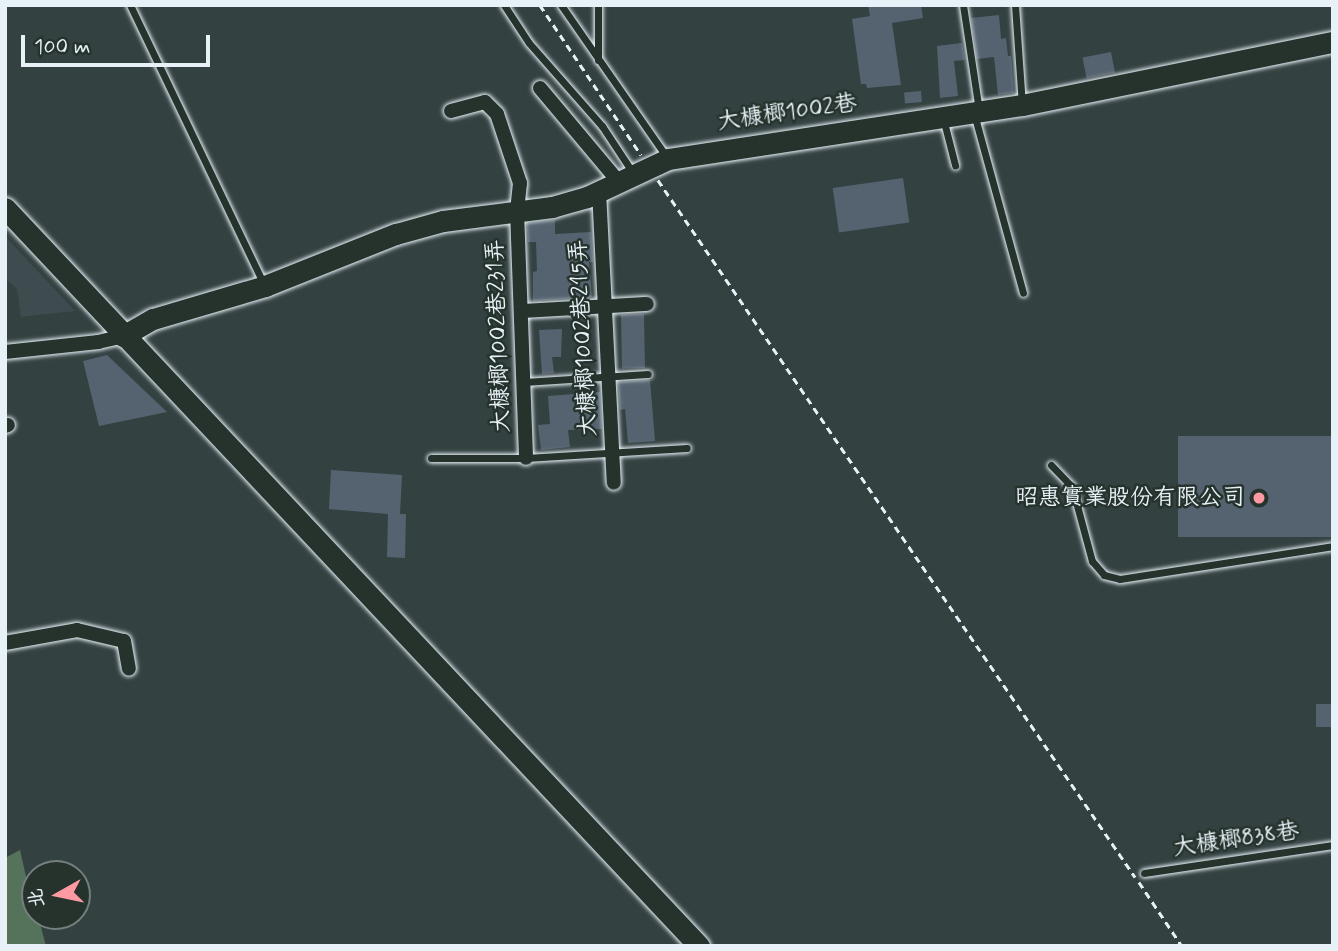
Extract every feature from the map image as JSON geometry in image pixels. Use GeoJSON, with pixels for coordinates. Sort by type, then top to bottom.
{"type":"FeatureCollection","features":[{"type":"Feature","properties":{"kind":"street","name":"大槺榔1002巷"},"geometry":{"type":"LineString","coordinates":[[123,336],[153,319],[265,286],[396,234],[443,221],[552,207],[599,191],[643,171],[943,116],[1022,105],[1333,42]]}},
{"type":"Feature","properties":{"kind":"street"},"geometry":{"type":"LineString","coordinates":[[540,88],[643,171]]}},
{"type":"Feature","properties":{"kind":"street","name":"大槺榔1002巷231弄"},"geometry":{"type":"LineString","coordinates":[[451,111],[485,102],[496,114],[520,183],[516,211],[526,458]]}},
{"type":"Feature","properties":{"kind":"street","name":"大槺榔1002巷215弄"},"geometry":{"type":"LineString","coordinates":[[599,191],[614,483]]}},
{"type":"Feature","properties":{"kind":"street"},"geometry":{"type":"LineString","coordinates":[[5,208],[699,946]]}},
{"type":"Feature","properties":{"kind":"street"},"geometry":{"type":"LineString","coordinates":[[520,311],[647,304]]}},
{"type":"Feature","properties":{"kind":"street"},"geometry":{"type":"LineString","coordinates":[[5,352],[85,344],[123,336]]}},
{"type":"Feature","properties":{"kind":"street"},"geometry":{"type":"LineString","coordinates":[[5,643],[77,630],[124,641],[129,669]]}},
{"type":"Feature","properties":{"kind":"lane"},"geometry":{"type":"LineString","coordinates":[[130,5],[265,286]]}},
{"type":"Feature","properties":{"kind":"lane"},"geometry":{"type":"LineString","coordinates":[[504,5],[536,52],[643,171]]}},
{"type":"Feature","properties":{"kind":"lane"},"geometry":{"type":"LineString","coordinates":[[561,5],[598,60],[643,171]]}},
{"type":"Feature","properties":{"kind":"lane"},"geometry":{"type":"LineString","coordinates":[[598,5],[598,60]]}},
{"type":"Feature","properties":{"kind":"lane"},"geometry":{"type":"LineString","coordinates":[[963,5],[979,111],[976,121],[1023,293]]}},
{"type":"Feature","properties":{"kind":"lane"},"geometry":{"type":"LineString","coordinates":[[1015,5],[1022,105]]}},
{"type":"Feature","properties":{"kind":"lane"},"geometry":{"type":"LineString","coordinates":[[943,116],[955,165]]}},
{"type":"Feature","properties":{"kind":"lane"},"geometry":{"type":"LineString","coordinates":[[523,382],[649,374]]}},
{"type":"Feature","properties":{"kind":"lane"},"geometry":{"type":"LineString","coordinates":[[431,458],[526,458],[687,448]]}},
{"type":"Feature","properties":{"kind":"lane"},"geometry":{"type":"LineString","coordinates":[[1051,465],[1072,487],[1092,561],[1104,575],[1120,579],[1333,546]]}},
{"type":"Feature","properties":{"kind":"lane","name":"大槺榔838巷"},"geometry":{"type":"LineString","coordinates":[[1144,873],[1333,845]]}},
{"type":"Feature","properties":{"kind":"path"},"geometry":{"type":"LineString","coordinates":[[540,5],[643,171],[1182,946]]}},
{"type":"Feature","properties":{"kind":"shaded area"},"geometry":{"type":"Polygon","coordinates":[[[5,236],[75,311],[21,317],[17,289],[5,278],[5,236]]]}},
{"type":"Feature","properties":{"kind":"green space"},"geometry":{"type":"Polygon","coordinates":[[[20,850],[22,860],[21,930],[42,930],[46,946],[5,946],[5,858],[20,850]]]}},
{"type":"Feature","properties":{"kind":"building"},"geometry":{"type":"Polygon","coordinates":[[[868,5],[921,5],[923,18],[892,23],[901,85],[867,88],[866,84],[861,84],[852,19],[870,16],[868,5]]]}},
{"type":"Feature","properties":{"kind":"building"},"geometry":{"type":"Polygon","coordinates":[[[999,15],[1001,39],[1006,38],[1008,56],[1011,56],[1014,93],[998,95],[994,57],[977,59],[971,18],[999,15]]]}},
{"type":"Feature","properties":{"kind":"building"},"geometry":{"type":"Polygon","coordinates":[[[962,43],[965,60],[954,61],[958,96],[940,98],[937,46],[962,43]]]}},
{"type":"Feature","properties":{"kind":"building"},"geometry":{"type":"Polygon","coordinates":[[[1111,52],[1115,73],[1087,78],[1083,58],[1111,52]]]}},
{"type":"Feature","properties":{"kind":"building"},"geometry":{"type":"Polygon","coordinates":[[[921,91],[922,102],[905,103],[904,92],[921,91]]]}},
{"type":"Feature","properties":{"kind":"building"},"geometry":{"type":"Polygon","coordinates":[[[903,178],[909,223],[839,232],[833,188],[903,178]]]}},
{"type":"Feature","properties":{"kind":"building"},"geometry":{"type":"Polygon","coordinates":[[[555,220],[555,234],[591,232],[593,262],[589,262],[592,297],[533,301],[533,272],[537,271],[536,242],[528,242],[527,223],[555,220]]]}},
{"type":"Feature","properties":{"kind":"building"},"geometry":{"type":"Polygon","coordinates":[[[621,314],[644,314],[645,368],[622,368],[621,314]]]}},
{"type":"Feature","properties":{"kind":"building"},"geometry":{"type":"Polygon","coordinates":[[[562,329],[561,357],[552,357],[554,373],[542,374],[539,330],[562,329]]]}},
{"type":"Feature","properties":{"kind":"building"},"geometry":{"type":"Polygon","coordinates":[[[107,355],[167,412],[99,426],[83,361],[107,355]]]}},
{"type":"Feature","properties":{"kind":"building"},"geometry":{"type":"Polygon","coordinates":[[[650,380],[655,441],[628,443],[625,409],[620,410],[618,382],[650,380]]]}},
{"type":"Feature","properties":{"kind":"building"},"geometry":{"type":"Polygon","coordinates":[[[600,392],[602,429],[568,430],[570,447],[541,450],[538,425],[550,424],[548,396],[600,392]]]}},
{"type":"Feature","properties":{"kind":"building","name":"昭惠實業股份有限公司"},"geometry":{"type":"Polygon","coordinates":[[[1178,436],[1333,436],[1333,537],[1178,537],[1178,436]]]}},
{"type":"Feature","properties":{"kind":"building"},"geometry":{"type":"Polygon","coordinates":[[[331,470],[402,475],[400,514],[406,514],[405,558],[387,557],[388,514],[329,509],[331,470]]]}},
{"type":"Feature","properties":{"kind":"building"},"geometry":{"type":"Polygon","coordinates":[[[1316,704],[1332,704],[1332,727],[1316,727],[1316,704]]]}},
{"type":"Feature","properties":{"kind":"place","name":"昭惠實業股份有限公司"},"geometry":{"type":"Point","coordinates":[1259,498]}}]}
